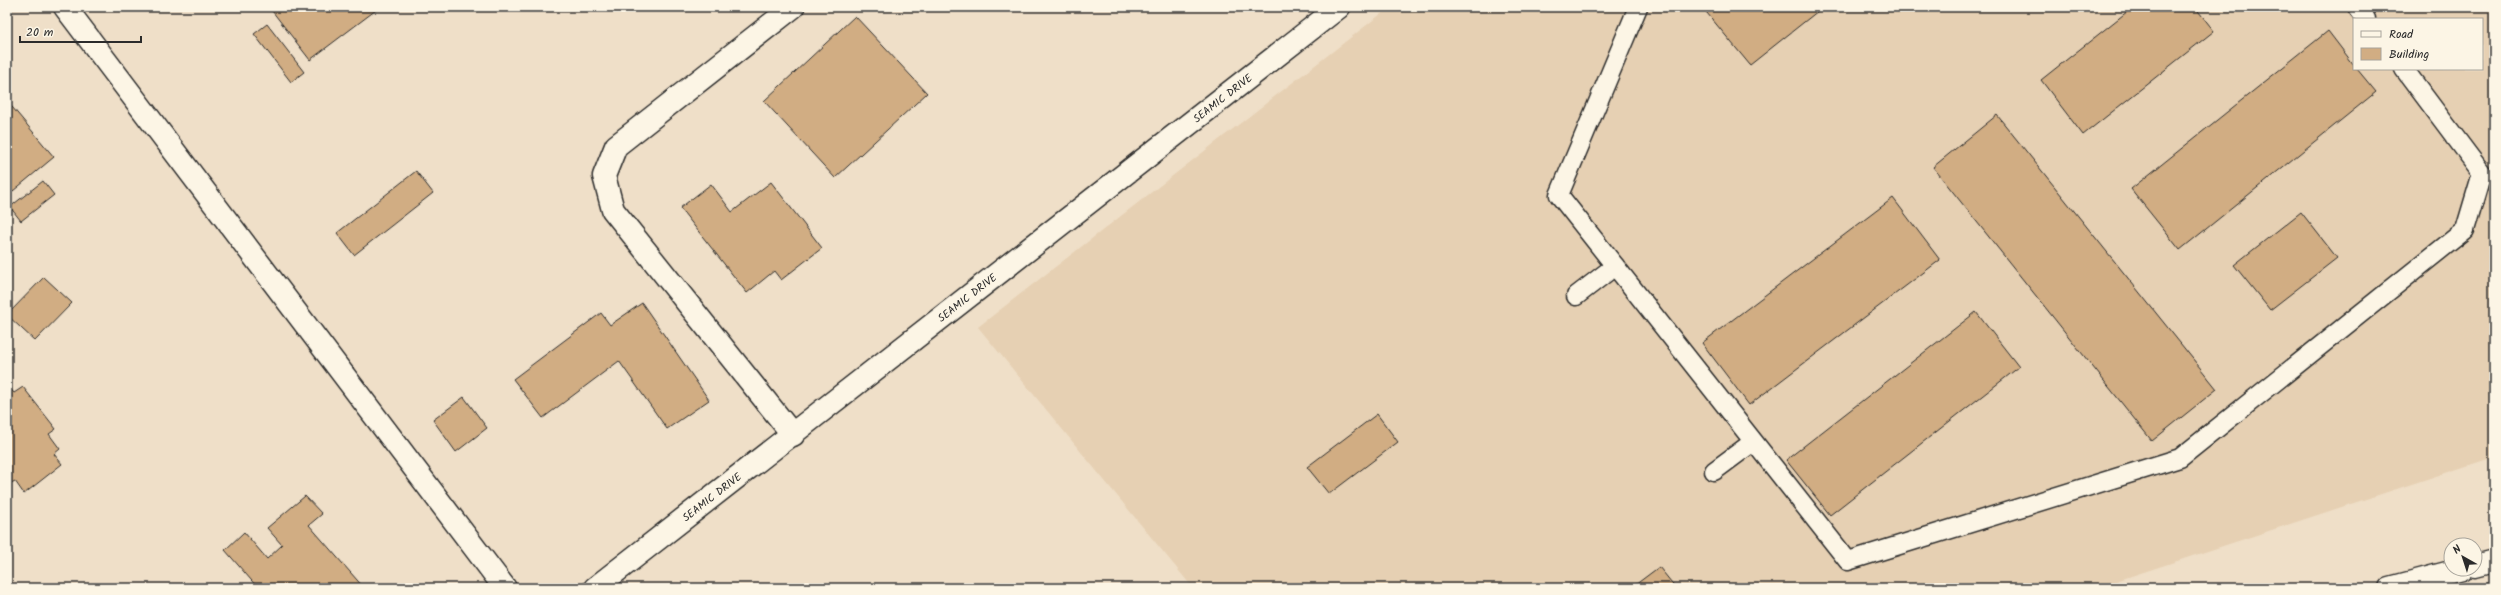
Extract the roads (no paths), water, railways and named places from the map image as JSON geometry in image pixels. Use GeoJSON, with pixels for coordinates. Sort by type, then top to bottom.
{"type":"FeatureCollection","features":[{"type":"Feature","properties":{"kind":"street"},"geometry":{"type":"LineString","coordinates":[[65,7],[505,588]]}},
{"type":"Feature","properties":{"kind":"street"},"geometry":{"type":"LineString","coordinates":[[793,7],[616,146],[604,176],[613,210],[793,435]]}},
{"type":"Feature","properties":{"kind":"street","name":"SEAMIC DRIVE"},"geometry":{"type":"LineString","coordinates":[[595,588],[793,435],[1339,7]]}},
{"type":"Feature","properties":{"kind":"street"},"geometry":{"type":"LineString","coordinates":[[2483,564],[2494,561]]}},
{"type":"Feature","properties":{"kind":"street"},"geometry":{"type":"LineString","coordinates":[[2390,588],[2443,574]]}},
{"type":"Feature","properties":{"kind":"lane"},"geometry":{"type":"LineString","coordinates":[[1638,7],[1560,195],[1848,561],[2180,458],[2465,230],[2482,173],[2405,70]]}},
{"type":"Feature","properties":{"kind":"lane"},"geometry":{"type":"LineString","coordinates":[[2357,7],[2365,18]]}},
{"type":"Feature","properties":{"kind":"lane"},"geometry":{"type":"LineString","coordinates":[[1576,296],[1616,266]]}},
{"type":"Feature","properties":{"kind":"lane"},"geometry":{"type":"LineString","coordinates":[[1714,472],[1753,442]]}}]}
